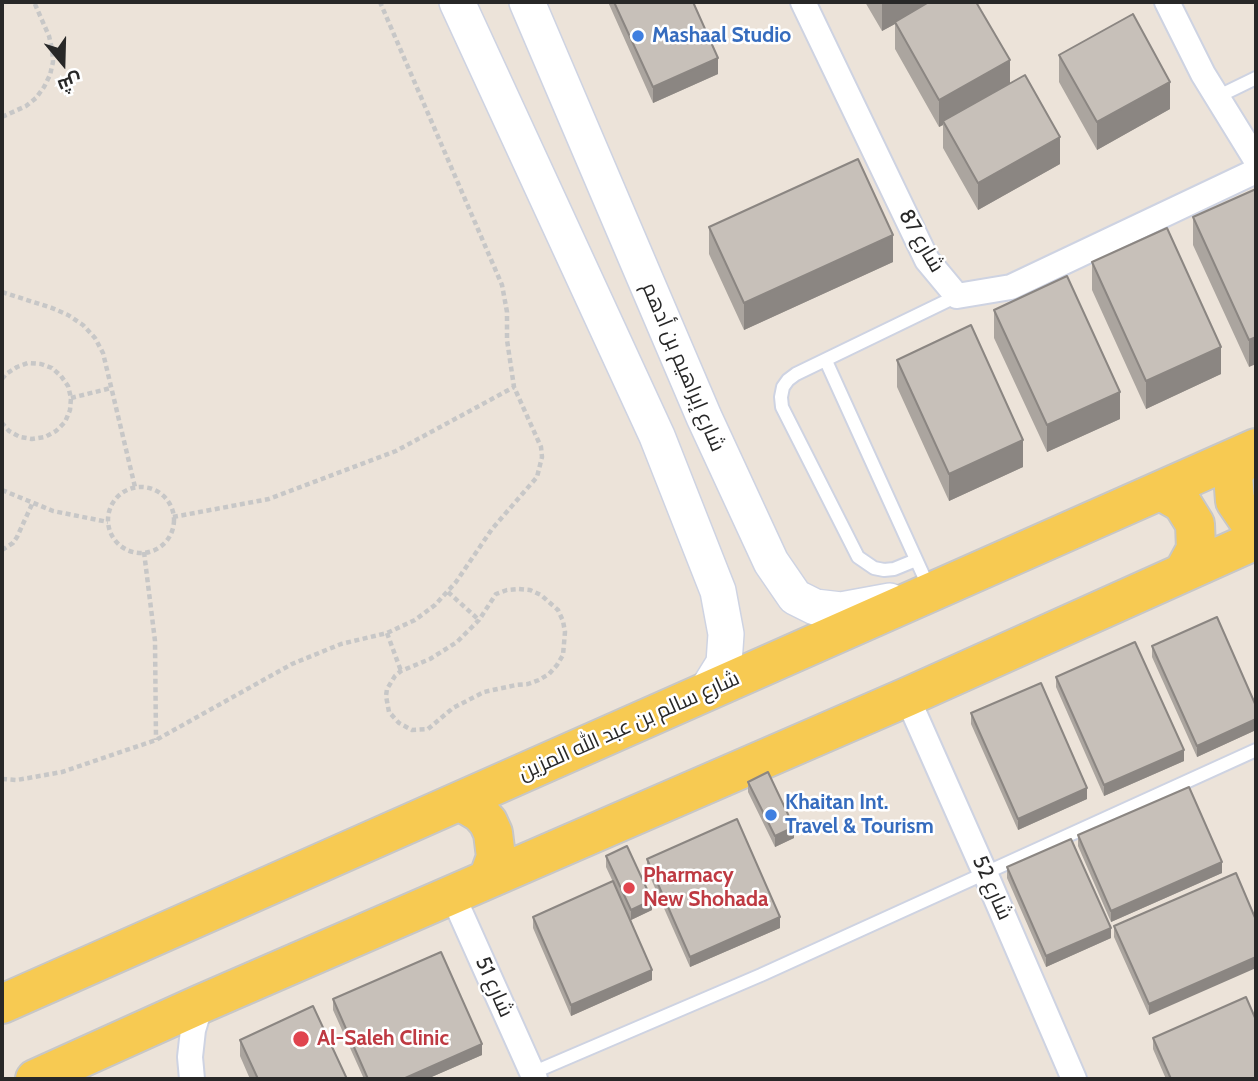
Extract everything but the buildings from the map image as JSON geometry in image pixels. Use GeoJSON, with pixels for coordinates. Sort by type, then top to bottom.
{"type":"FeatureCollection","features":[{"type":"Feature","properties":{"kind":"main road","name":"شارع سالم بن عبد الله المزين"},"geometry":{"type":"LineString","coordinates":[[2,1004],[706,692],[924,577],[1161,491],[1252,450]]}},
{"type":"Feature","properties":{"kind":"main road"},"geometry":{"type":"LineString","coordinates":[[1252,450],[1233,475],[1234,501],[1250,523],[1256,525]]}},
{"type":"Feature","properties":{"kind":"main road"},"geometry":{"type":"LineString","coordinates":[[1161,491],[1182,503],[1195,524],[1196,549],[1184,571]]}},
{"type":"Feature","properties":{"kind":"main road"},"geometry":{"type":"LineString","coordinates":[[35,1079],[452,894],[907,697],[1256,540]]}},
{"type":"Feature","properties":{"kind":"main road"},"geometry":{"type":"LineString","coordinates":[[459,802],[480,813],[493,833],[496,857],[488,880]]}},
{"type":"Feature","properties":{"kind":"street"},"geometry":{"type":"LineString","coordinates":[[457,2],[657,436],[718,591],[726,634],[724,663],[706,692]]}},
{"type":"Feature","properties":{"kind":"street","name":"شارع إبراهيم بن أدهم"},"geometry":{"type":"LineString","coordinates":[[527,2],[704,417],[771,562],[795,597],[815,607],[841,610],[924,577]]}},
{"type":"Feature","properties":{"kind":"street","name":"شارع 87"},"geometry":{"type":"LineString","coordinates":[[803,2],[927,260],[957,296]]}},
{"type":"Feature","properties":{"kind":"street"},"geometry":{"type":"LineString","coordinates":[[1167,2],[1203,74],[1256,160]]}},
{"type":"Feature","properties":{"kind":"street"},"geometry":{"type":"LineString","coordinates":[[957,296],[1011,287],[1256,171]]}},
{"type":"Feature","properties":{"kind":"street"},"geometry":{"type":"LineString","coordinates":[[628,374],[644,385],[662,384],[676,373],[677,354]]}},
{"type":"Feature","properties":{"kind":"street","name":"شارع 52"},"geometry":{"type":"LineString","coordinates":[[907,697],[1074,1079]]}},
{"type":"Feature","properties":{"kind":"street","name":"51 شارع"},"geometry":{"type":"LineString","coordinates":[[452,894],[534,1076]]}},
{"type":"Feature","properties":{"kind":"street"},"geometry":{"type":"LineString","coordinates":[[192,1079],[190,1057],[193,1030],[201,1004]]}},
{"type":"Feature","properties":{"kind":"lane"},"geometry":{"type":"LineString","coordinates":[[1217,97],[1256,78]]}},
{"type":"Feature","properties":{"kind":"lane"},"geometry":{"type":"LineString","coordinates":[[924,577],[894,569],[874,568],[858,558],[782,407],[780,397],[783,387],[796,374],[957,296]]}},
{"type":"Feature","properties":{"kind":"lane"},"geometry":{"type":"LineString","coordinates":[[826,361],[924,577]]}},
{"type":"Feature","properties":{"kind":"lane"},"geometry":{"type":"LineString","coordinates":[[534,1076],[1253,751],[1256,767]]}},
{"type":"Feature","properties":{"kind":"path"},"geometry":{"type":"LineString","coordinates":[[2,117],[26,106],[36,98],[50,75],[52,49],[34,2]]}},
{"type":"Feature","properties":{"kind":"path"},"geometry":{"type":"LineString","coordinates":[[2,779],[17,780],[62,772],[156,740],[292,664],[341,644],[387,633],[415,620],[435,605],[456,582],[492,528],[531,485],[541,467],[541,447],[514,387],[502,285],[380,2]]}},
{"type":"Feature","properties":{"kind":"path"},"geometry":{"type":"LineString","coordinates":[[2,292],[68,314],[94,338],[103,353],[135,487]]}},
{"type":"Feature","properties":{"kind":"path"},"geometry":{"type":"LineString","coordinates":[[2,379],[16,367],[41,363],[61,376],[68,386],[71,398],[65,422],[45,437],[20,437],[2,423]]}},
{"type":"Feature","properties":{"kind":"path"},"geometry":{"type":"LineString","coordinates":[[71,398],[111,387]]}},
{"type":"Feature","properties":{"kind":"path"},"geometry":{"type":"LineString","coordinates":[[173,517],[269,499],[396,451],[514,387]]}},
{"type":"Feature","properties":{"kind":"path"},"geometry":{"type":"LineString","coordinates":[[135,487],[156,491],[165,498],[173,517],[173,527],[163,544],[144,552],[124,548],[110,532],[108,522],[109,510],[115,499],[124,491],[135,487]]}},
{"type":"Feature","properties":{"kind":"path"},"geometry":{"type":"LineString","coordinates":[[2,490],[53,510],[108,522]]}},
{"type":"Feature","properties":{"kind":"path"},"geometry":{"type":"LineString","coordinates":[[2,550],[17,537],[33,502]]}},
{"type":"Feature","properties":{"kind":"path"},"geometry":{"type":"LineString","coordinates":[[144,552],[155,641],[156,740]]}},
{"type":"Feature","properties":{"kind":"path"},"geometry":{"type":"LineString","coordinates":[[507,590],[530,590],[541,595],[558,610],[563,621],[563,655],[549,674],[528,684],[484,692],[453,708],[428,729],[405,727],[389,712],[387,689],[401,671],[430,659],[457,642],[479,620],[496,594],[507,590]]}},
{"type":"Feature","properties":{"kind":"path"},"geometry":{"type":"LineString","coordinates":[[447,592],[479,620]]}},
{"type":"Feature","properties":{"kind":"path"},"geometry":{"type":"LineString","coordinates":[[387,633],[401,671]]}},
{"type":"Feature","properties":{"kind":"place","name":"Mashaal Studio"},"geometry":{"type":"Point","coordinates":[638,36]}},
{"type":"Feature","properties":{"kind":"place","name":"Khaitan Int. Travel & Tourism"},"geometry":{"type":"Point","coordinates":[771,815]}},
{"type":"Feature","properties":{"kind":"place","name":"Pharmacy New Shohada"},"geometry":{"type":"Point","coordinates":[629,888]}},
{"type":"Feature","properties":{"kind":"place","name":"Al-Saleh Clinic"},"geometry":{"type":"Point","coordinates":[301,1039]}}]}
